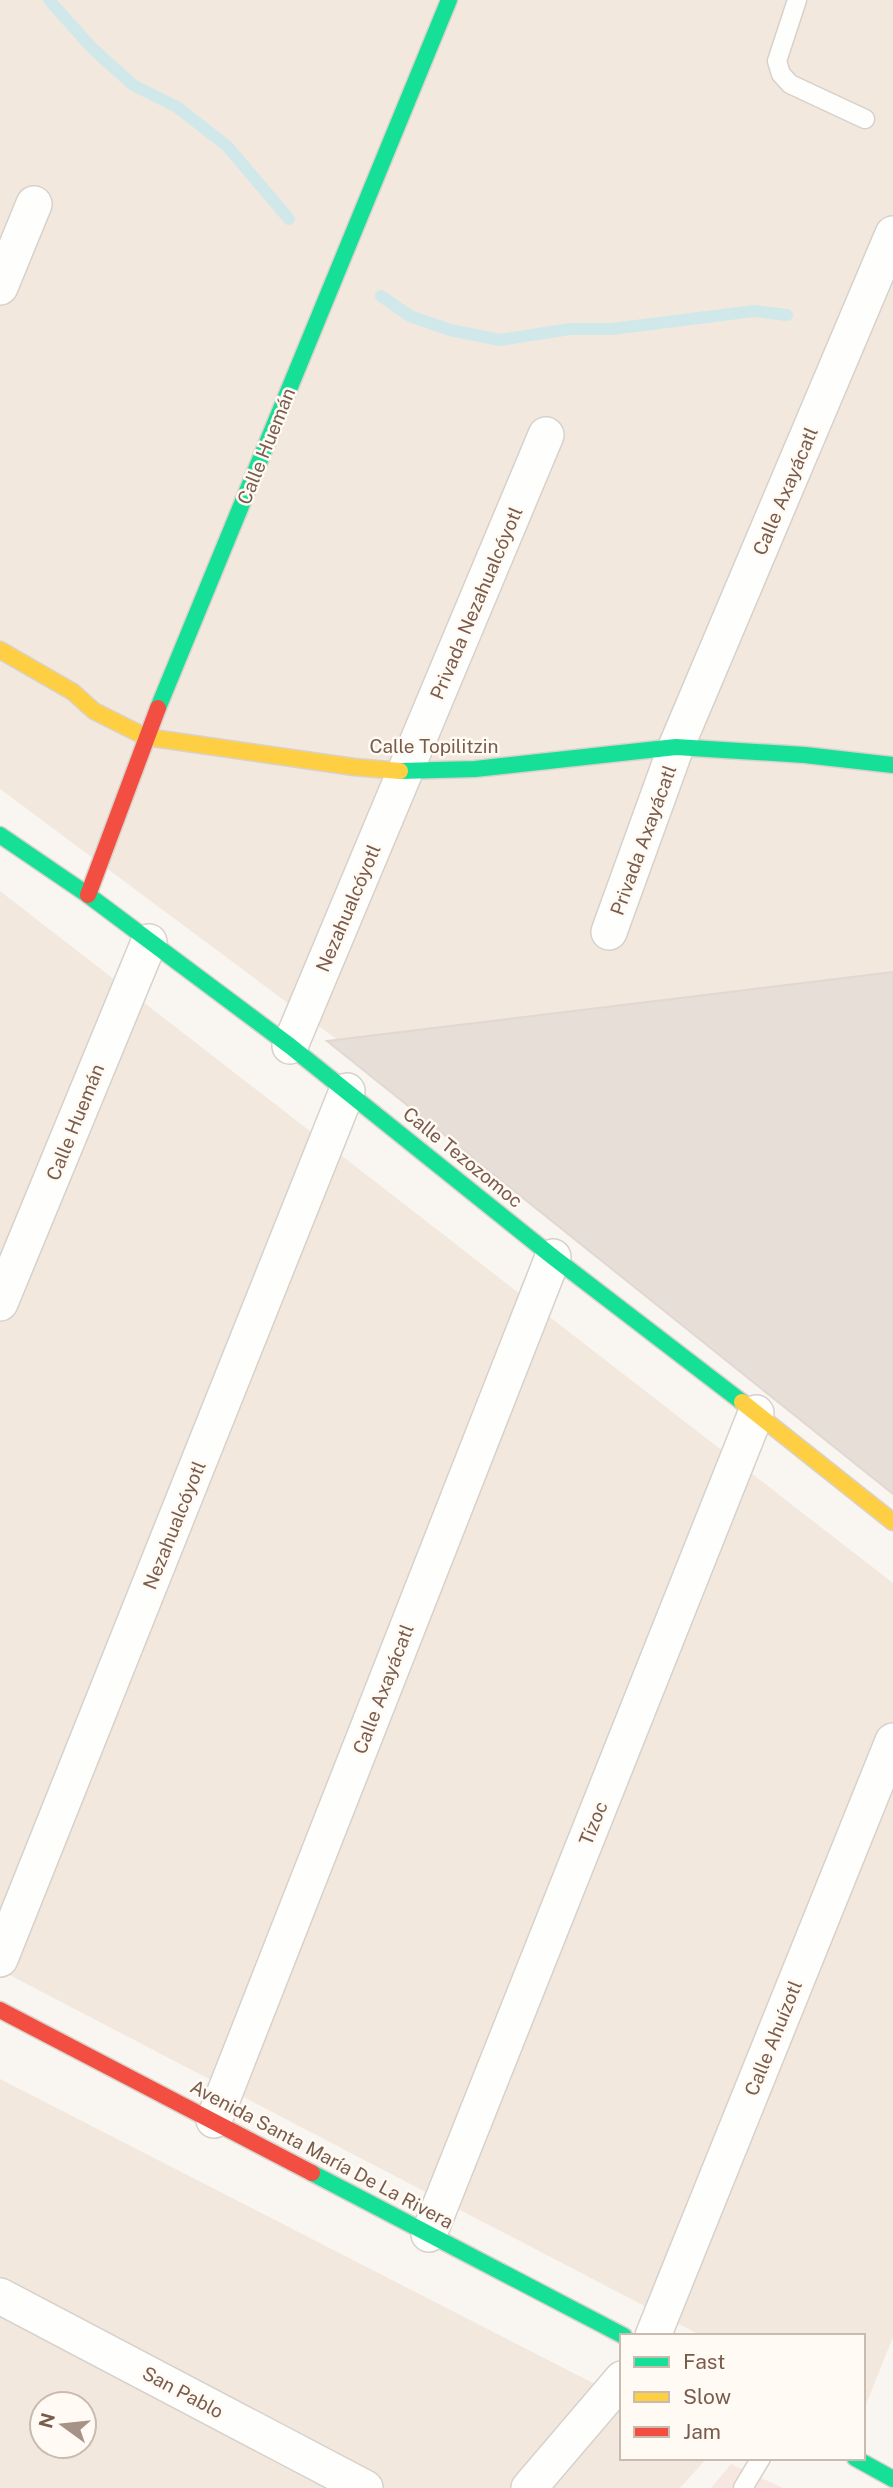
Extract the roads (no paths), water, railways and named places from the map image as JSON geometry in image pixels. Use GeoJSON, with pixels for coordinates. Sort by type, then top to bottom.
{"type":"FeatureCollection","features":[{"type":"Feature","properties":{"kind":"street","name":"Calle Huemán"},"geometry":{"type":"LineString","coordinates":[[88,895],[146,737],[449,0]]}},
{"type":"Feature","properties":{"kind":"street"},"geometry":{"type":"LineString","coordinates":[[0,287],[34,204]]}},
{"type":"Feature","properties":{"kind":"street","name":"Calle Axayácatl"},"geometry":{"type":"LineString","coordinates":[[676,747],[893,234]]}},
{"type":"Feature","properties":{"kind":"street","name":"Privada Nezahualcóyotl"},"geometry":{"type":"LineString","coordinates":[[405,771],[546,435]]}},
{"type":"Feature","properties":{"kind":"street","name":"Calle Topilitzin"},"geometry":{"type":"LineString","coordinates":[[0,650],[73,692],[94,711],[146,737],[354,767],[405,771],[475,769],[676,747],[805,755],[893,765]]}},
{"type":"Feature","properties":{"kind":"street","name":"Privada Axayácatl"},"geometry":{"type":"LineString","coordinates":[[609,932],[676,747]]}},
{"type":"Feature","properties":{"kind":"street","name":"Nezahualcóyotl"},"geometry":{"type":"LineString","coordinates":[[290,1046],[405,771]]}},
{"type":"Feature","properties":{"kind":"street","name":"Calle Tezozomoc"},"geometry":{"type":"LineString","coordinates":[[0,835],[88,895],[290,1046],[553,1257],[893,1522]]}},
{"type":"Feature","properties":{"kind":"street","name":"Calle Huemán"},"geometry":{"type":"LineString","coordinates":[[0,1303],[149,942]]}},
{"type":"Feature","properties":{"kind":"street","name":"Nezahualcóyotl"},"geometry":{"type":"LineString","coordinates":[[0,1959],[347,1091]]}},
{"type":"Feature","properties":{"kind":"street","name":"Calle Axayácatl"},"geometry":{"type":"LineString","coordinates":[[214,2120],[553,1257]]}},
{"type":"Feature","properties":{"kind":"street","name":"Tízoc"},"geometry":{"type":"LineString","coordinates":[[429,2234],[756,1413]]}},
{"type":"Feature","properties":{"kind":"street","name":"Calle Ahuízotl"},"geometry":{"type":"LineString","coordinates":[[654,2334],[893,1741]]}},
{"type":"Feature","properties":{"kind":"street","name":"Avenida Santa María De La Rivera"},"geometry":{"type":"LineString","coordinates":[[0,2010],[620,2334]]}},
{"type":"Feature","properties":{"kind":"street","name":"San Pablo"},"geometry":{"type":"LineString","coordinates":[[0,2296],[365,2488]]}},
{"type":"Feature","properties":{"kind":"street"},"geometry":{"type":"LineString","coordinates":[[529,2488],[620,2381]]}},
{"type":"Feature","properties":{"kind":"street"},"geometry":{"type":"LineString","coordinates":[[859,2460],[893,2479]]}},
{"type":"Feature","properties":{"kind":"lane"},"geometry":{"type":"LineString","coordinates":[[797,0],[777,61],[781,74],[790,84],[865,119]]}},
{"type":"Feature","properties":{"kind":"lane"},"geometry":{"type":"LineString","coordinates":[[743,2488],[760,2460]]}},
{"type":"Feature","properties":{"kind":"waterway"},"geometry":{"type":"LineString","coordinates":[[49,0],[92,48],[133,85],[177,107],[227,146],[289,219]]}},
{"type":"Feature","properties":{"kind":"waterway"},"geometry":{"type":"LineString","coordinates":[[381,296],[410,316],[450,330],[500,340],[570,329],[612,329],[754,311],[787,315]]}}]}
